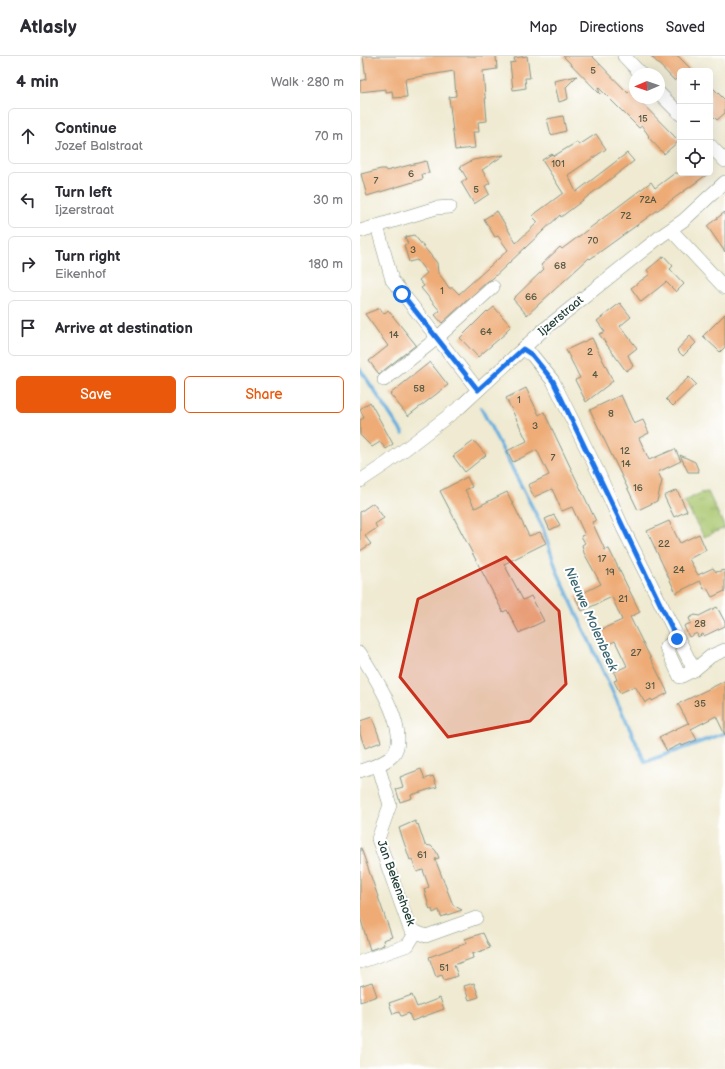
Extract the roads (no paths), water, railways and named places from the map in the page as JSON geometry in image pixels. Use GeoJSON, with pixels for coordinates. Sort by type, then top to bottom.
{"type":"FeatureCollection","features":[{"type":"Feature","properties":{"kind":"street"},"geometry":{"type":"LineString","coordinates":[[624,56],[635,68]]}},
{"type":"Feature","properties":{"kind":"street"},"geometry":{"type":"LineString","coordinates":[[665,99],[677,111]]}},
{"type":"Feature","properties":{"kind":"street"},"geometry":{"type":"LineString","coordinates":[[713,148],[725,161]]}},
{"type":"Feature","properties":{"kind":"street","name":"Ijzerstraat"},"geometry":{"type":"LineString","coordinates":[[360,481],[406,448],[478,390],[575,304],[671,230],[725,182]]}},
{"type":"Feature","properties":{"kind":"street"},"geometry":{"type":"LineString","coordinates":[[360,231],[436,208],[450,207]]}},
{"type":"Feature","properties":{"kind":"street"},"geometry":{"type":"LineString","coordinates":[[377,226],[392,280],[478,390]]}},
{"type":"Feature","properties":{"kind":"street"},"geometry":{"type":"LineString","coordinates":[[671,230],[725,288]]}},
{"type":"Feature","properties":{"kind":"street"},"geometry":{"type":"LineString","coordinates":[[384,380],[436,338],[492,287]]}},
{"type":"Feature","properties":{"kind":"street"},"geometry":{"type":"LineString","coordinates":[[523,349],[532,355],[553,381],[677,639],[694,670],[711,656],[725,650]]}},
{"type":"Feature","properties":{"kind":"street"},"geometry":{"type":"LineString","coordinates":[[360,653],[379,684],[398,731],[398,747],[394,754],[387,761],[360,771]]}},
{"type":"Feature","properties":{"kind":"street","name":"Jan Bekenshoek"},"geometry":{"type":"LineString","coordinates":[[378,765],[390,805],[378,839],[410,928],[426,936],[476,918]]}},
{"type":"Feature","properties":{"kind":"street","name":"Jan Bekenshoek"},"geometry":{"type":"LineString","coordinates":[[360,962],[408,945],[416,932]]}},
{"type":"Feature","properties":{"kind":"waterway","name":"Nieuwe Molenbeek"},"geometry":{"type":"LineString","coordinates":[[360,369],[403,434]]}},
{"type":"Feature","properties":{"kind":"waterway","name":"Nieuwe Molenbeek"},"geometry":{"type":"LineString","coordinates":[[481,408],[542,526],[557,571],[645,762],[725,733]]}}]}
